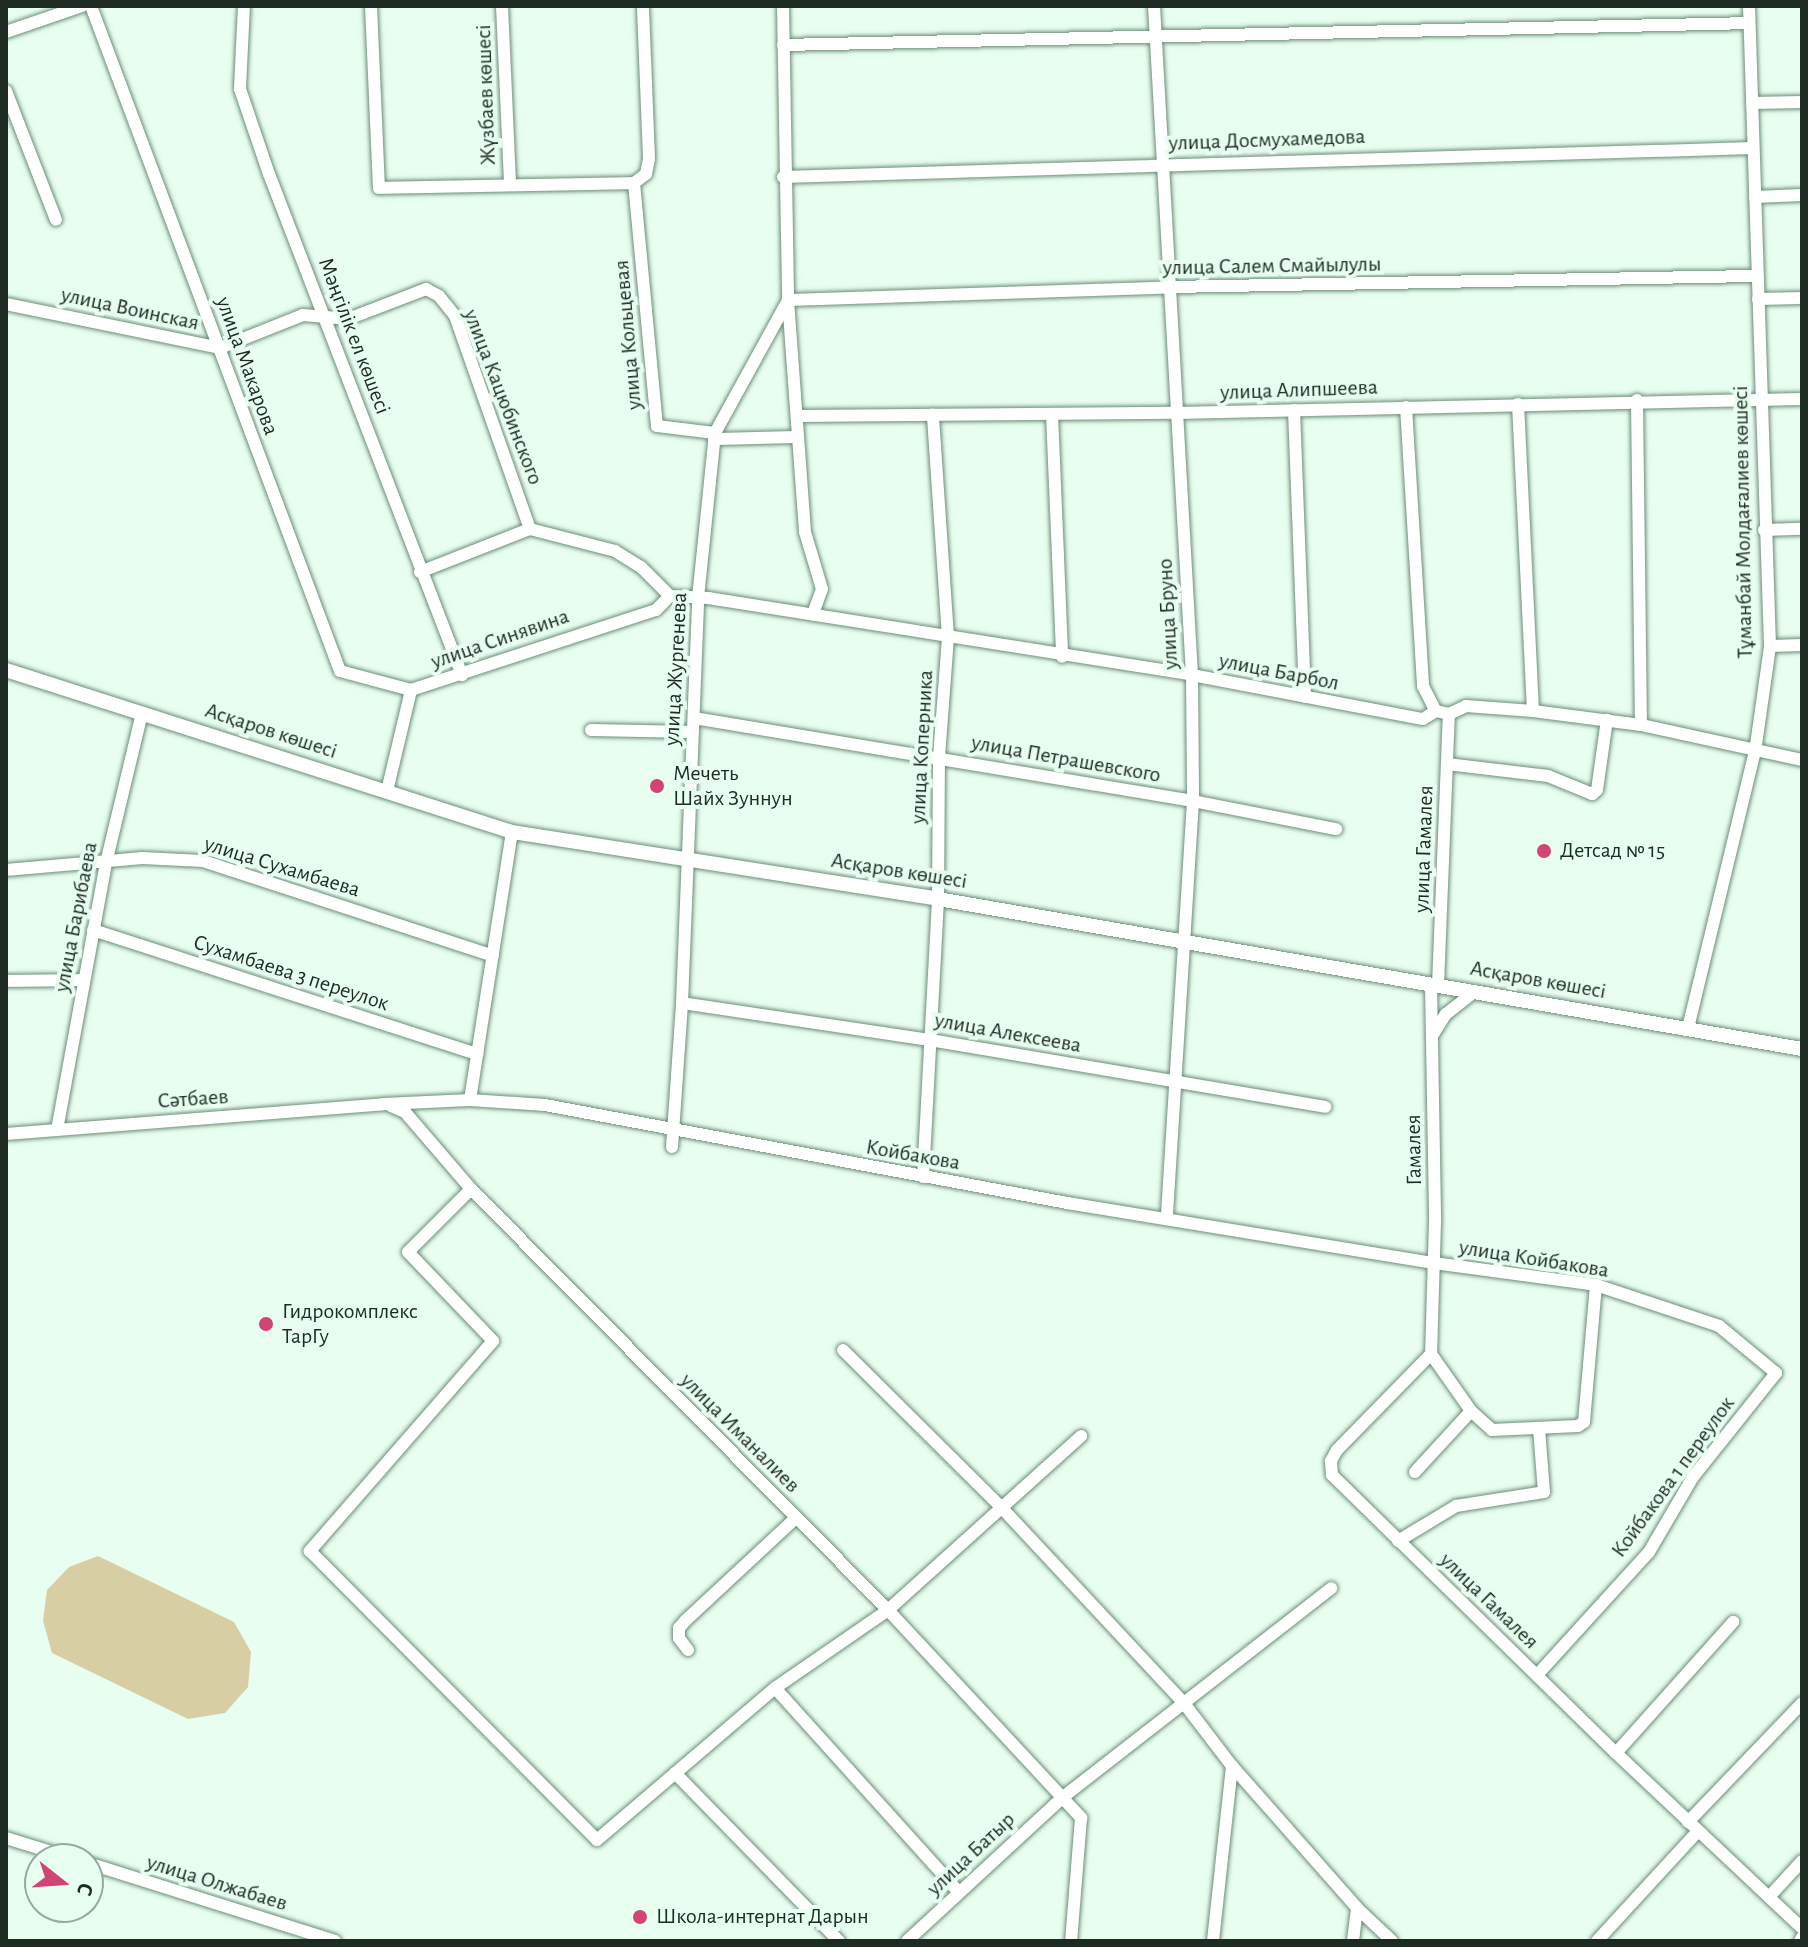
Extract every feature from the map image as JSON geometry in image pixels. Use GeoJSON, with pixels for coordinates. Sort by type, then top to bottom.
{"type":"FeatureCollection","features":[{"type":"Feature","properties":{"kind":"main road","name":"Асқаров көшесі"},"geometry":{"type":"LineString","coordinates":[[6,670],[512,832],[938,899],[1802,1049]]}},
{"type":"Feature","properties":{"kind":"street"},"geometry":{"type":"LineString","coordinates":[[6,32],[82,6]]}},
{"type":"Feature","properties":{"kind":"street","name":"улица Макарова"},"geometry":{"type":"LineString","coordinates":[[91,6],[340,671],[411,690]]}},
{"type":"Feature","properties":{"kind":"street","name":"Мәңгілік ел көшесі"},"geometry":{"type":"LineString","coordinates":[[244,6],[240,89],[269,174],[462,675]]}},
{"type":"Feature","properties":{"kind":"street"},"geometry":{"type":"LineString","coordinates":[[371,6],[379,188],[510,183],[634,183]]}},
{"type":"Feature","properties":{"kind":"street","name":"Жүзбаев көшесі"},"geometry":{"type":"LineString","coordinates":[[502,6],[510,183]]}},
{"type":"Feature","properties":{"kind":"street","name":"улица Кольцевая"},"geometry":{"type":"LineString","coordinates":[[643,6],[649,158],[646,174],[634,183],[657,426],[715,436]]}},
{"type":"Feature","properties":{"kind":"street"},"geometry":{"type":"LineString","coordinates":[[783,6],[783,177],[788,300],[805,532],[821,577],[822,589],[813,614]]}},
{"type":"Feature","properties":{"kind":"street","name":"улица Бруно"},"geometry":{"type":"LineString","coordinates":[[1154,6],[1192,675],[1193,801],[1167,1219]]}},
{"type":"Feature","properties":{"kind":"street"},"geometry":{"type":"LineString","coordinates":[[783,45],[1155,37],[1750,12]]}},
{"type":"Feature","properties":{"kind":"street","name":"Тұманбай Молдағалиев көшесі"},"geometry":{"type":"LineString","coordinates":[[1688,1028],[1755,752],[1770,646],[1750,12]]}},
{"type":"Feature","properties":{"kind":"street"},"geometry":{"type":"LineString","coordinates":[[6,91],[56,220]]}},
{"type":"Feature","properties":{"kind":"street"},"geometry":{"type":"LineString","coordinates":[[1752,103],[1802,102]]}},
{"type":"Feature","properties":{"kind":"street"},"geometry":{"type":"LineString","coordinates":[[6,135],[20,129]]}},
{"type":"Feature","properties":{"kind":"street","name":"улица Досмухамедова"},"geometry":{"type":"LineString","coordinates":[[783,177],[1162,163],[1753,148]]}},
{"type":"Feature","properties":{"kind":"street"},"geometry":{"type":"LineString","coordinates":[[1755,197],[1802,195]]}},
{"type":"Feature","properties":{"kind":"street","name":"улица Салем Смайылулы"},"geometry":{"type":"LineString","coordinates":[[788,300],[1170,287],[1756,276]]}},
{"type":"Feature","properties":{"kind":"street","name":"улица Воинская"},"geometry":{"type":"LineString","coordinates":[[6,304],[220,348],[303,315],[348,319],[426,289]]}},
{"type":"Feature","properties":{"kind":"street","name":"улица Кацюбинского"},"geometry":{"type":"LineString","coordinates":[[426,289],[439,296],[455,316],[530,529]]}},
{"type":"Feature","properties":{"kind":"street"},"geometry":{"type":"LineString","coordinates":[[1758,299],[1802,298]]}},
{"type":"Feature","properties":{"kind":"street"},"geometry":{"type":"LineString","coordinates":[[788,300],[715,436],[798,437]]}},
{"type":"Feature","properties":{"kind":"street","name":"улица Алипшеева"},"geometry":{"type":"LineString","coordinates":[[797,416],[1176,413],[1637,400],[1802,399]]}},
{"type":"Feature","properties":{"kind":"street"},"geometry":{"type":"LineString","coordinates":[[1637,400],[1641,725]]}},
{"type":"Feature","properties":{"kind":"street"},"geometry":{"type":"LineString","coordinates":[[1518,404],[1533,711]]}},
{"type":"Feature","properties":{"kind":"street"},"geometry":{"type":"LineString","coordinates":[[1406,407],[1423,686],[1442,712]]}},
{"type":"Feature","properties":{"kind":"street"},"geometry":{"type":"LineString","coordinates":[[1294,410],[1305,697]]}},
{"type":"Feature","properties":{"kind":"street"},"geometry":{"type":"LineString","coordinates":[[1052,414],[1062,657]]}},
{"type":"Feature","properties":{"kind":"street","name":"улица Коперника"},"geometry":{"type":"LineString","coordinates":[[923,1177],[938,899],[939,757],[948,637],[933,415]]}},
{"type":"Feature","properties":{"kind":"street","name":"улица Жургенева"},"geometry":{"type":"LineString","coordinates":[[672,1147],[682,1003],[698,598],[715,436]]}},
{"type":"Feature","properties":{"kind":"street"},"geometry":{"type":"LineString","coordinates":[[420,572],[530,529],[615,551],[641,567],[670,596],[698,598]]}},
{"type":"Feature","properties":{"kind":"street"},"geometry":{"type":"LineString","coordinates":[[1764,530],[1802,529]]}},
{"type":"Feature","properties":{"kind":"street","name":"улица Синявина"},"geometry":{"type":"LineString","coordinates":[[387,791],[411,690],[462,675],[525,650],[656,610],[670,596]]}},
{"type":"Feature","properties":{"kind":"street","name":"улица Барбол"},"geometry":{"type":"LineString","coordinates":[[698,598],[1192,675],[1423,719],[1466,706],[1533,711],[1641,725],[1802,760]]}},
{"type":"Feature","properties":{"kind":"street"},"geometry":{"type":"LineString","coordinates":[[1770,646],[1802,645]]}},
{"type":"Feature","properties":{"kind":"street","name":"улица Гамалея"},"geometry":{"type":"LineString","coordinates":[[1432,1036],[1447,764],[1442,712]]}},
{"type":"Feature","properties":{"kind":"street","name":"улица Барибаева"},"geometry":{"type":"LineString","coordinates":[[57,1130],[106,863],[142,713]]}},
{"type":"Feature","properties":{"kind":"street"},"geometry":{"type":"LineString","coordinates":[[1447,764],[1556,778],[1592,794],[1597,790],[1607,720]]}},
{"type":"Feature","properties":{"kind":"street","name":"улица Петрашевского"},"geometry":{"type":"LineString","coordinates":[[591,730],[694,725],[939,757],[1336,829]]}},
{"type":"Feature","properties":{"kind":"street"},"geometry":{"type":"LineString","coordinates":[[470,1100],[512,832]]}},
{"type":"Feature","properties":{"kind":"street","name":"улица Сухамбаева"},"geometry":{"type":"LineString","coordinates":[[6,870],[165,857],[203,861],[493,956]]}},
{"type":"Feature","properties":{"kind":"street","name":"Сухамбаева 3 переулок"},"geometry":{"type":"LineString","coordinates":[[93,930],[477,1054]]}},
{"type":"Feature","properties":{"kind":"street"},"geometry":{"type":"LineString","coordinates":[[6,981],[83,980]]}},
{"type":"Feature","properties":{"kind":"street"},"geometry":{"type":"LineString","coordinates":[[1432,1036],[1446,1014],[1474,992]]}},
{"type":"Feature","properties":{"kind":"street","name":"улица Алексеева"},"geometry":{"type":"LineString","coordinates":[[682,1003],[930,1040],[1325,1107]]}},
{"type":"Feature","properties":{"kind":"street","name":"Гамалея"},"geometry":{"type":"LineString","coordinates":[[1432,1036],[1434,1263]]}},
{"type":"Feature","properties":{"kind":"street","name":"Койбакова"},"geometry":{"type":"LineString","coordinates":[[384,1104],[470,1100],[545,1105],[923,1177],[1434,1263]]}},
{"type":"Feature","properties":{"kind":"street","name":"Сәтбаев"},"geometry":{"type":"LineString","coordinates":[[6,1134],[384,1104]]}},
{"type":"Feature","properties":{"kind":"street","name":"улица Иманалиев"},"geometry":{"type":"LineString","coordinates":[[384,1104],[405,1112],[471,1189],[888,1610],[1081,1818],[1071,1941]]}},
{"type":"Feature","properties":{"kind":"street"},"geometry":{"type":"LineString","coordinates":[[471,1189],[408,1252],[493,1341],[310,1551],[597,1840],[775,1688],[888,1610],[1081,1436]]}},
{"type":"Feature","properties":{"kind":"street"},"geometry":{"type":"LineString","coordinates":[[1434,1263],[1431,1354],[1471,1411],[1495,1431],[1578,1426],[1584,1422],[1596,1285]]}},
{"type":"Feature","properties":{"kind":"street","name":"улица Койбакова"},"geometry":{"type":"LineString","coordinates":[[1434,1263],[1596,1285],[1719,1326],[1776,1373]]}},
{"type":"Feature","properties":{"kind":"street"},"geometry":{"type":"LineString","coordinates":[[843,1350],[1001,1507],[1183,1702],[1232,1766],[1357,1908],[1392,1941]]}},
{"type":"Feature","properties":{"kind":"street","name":"улица Гамалея"},"geometry":{"type":"LineString","coordinates":[[1431,1354],[1337,1450],[1331,1461],[1332,1475],[1616,1753],[1802,1928]]}},
{"type":"Feature","properties":{"kind":"street","name":"Койбакова 1 переулок"},"geometry":{"type":"LineString","coordinates":[[1537,1675],[1649,1552],[1693,1477],[1776,1373]]}},
{"type":"Feature","properties":{"kind":"street"},"geometry":{"type":"LineString","coordinates":[[1415,1472],[1471,1411]]}},
{"type":"Feature","properties":{"kind":"street"},"geometry":{"type":"LineString","coordinates":[[1398,1541],[1456,1506],[1544,1492],[1539,1429]]}},
{"type":"Feature","properties":{"kind":"street"},"geometry":{"type":"LineString","coordinates":[[688,1650],[679,1638],[679,1628],[796,1518]]}},
{"type":"Feature","properties":{"kind":"street","name":"улица Батыр"},"geometry":{"type":"LineString","coordinates":[[907,1941],[1063,1797],[1331,1588]]}},
{"type":"Feature","properties":{"kind":"street"},"geometry":{"type":"LineString","coordinates":[[1616,1753],[1733,1622]]}},
{"type":"Feature","properties":{"kind":"street"},"geometry":{"type":"LineString","coordinates":[[775,1688],[959,1892]]}},
{"type":"Feature","properties":{"kind":"street"},"geometry":{"type":"LineString","coordinates":[[1688,1822],[1802,1703]]}},
{"type":"Feature","properties":{"kind":"street"},"geometry":{"type":"LineString","coordinates":[[1213,1941],[1232,1766]]}},
{"type":"Feature","properties":{"kind":"street"},"geometry":{"type":"LineString","coordinates":[[675,1773],[839,1941]]}},
{"type":"Feature","properties":{"kind":"street"},"geometry":{"type":"LineString","coordinates":[[1597,1941],[1698,1831]]}},
{"type":"Feature","properties":{"kind":"street"},"geometry":{"type":"LineString","coordinates":[[1769,1897],[1802,1861]]}},
{"type":"Feature","properties":{"kind":"street","name":"улица Олжабаев"},"geometry":{"type":"LineString","coordinates":[[104,1868],[335,1941]]}},
{"type":"Feature","properties":{"kind":"street"},"geometry":{"type":"LineString","coordinates":[[1353,1941],[1357,1908]]}},
{"type":"Feature","properties":{"kind":"shaded area"},"geometry":{"type":"Polygon","coordinates":[[[98,1556],[234,1622],[251,1652],[248,1687],[225,1713],[188,1719],[52,1653],[43,1621],[47,1590],[69,1567],[98,1556]]]}},
{"type":"Feature","properties":{"kind":"place","name":"Мечеть Шайх Зуннун"},"geometry":{"type":"Point","coordinates":[657,786]}},
{"type":"Feature","properties":{"kind":"place","name":"Детсад № 15"},"geometry":{"type":"Point","coordinates":[1544,851]}},
{"type":"Feature","properties":{"kind":"place","name":"Гидрокомплекс ТарГу"},"geometry":{"type":"Point","coordinates":[266,1324]}},
{"type":"Feature","properties":{"kind":"place","name":"Школа-интернат Дарын"},"geometry":{"type":"Point","coordinates":[640,1917]}}]}
